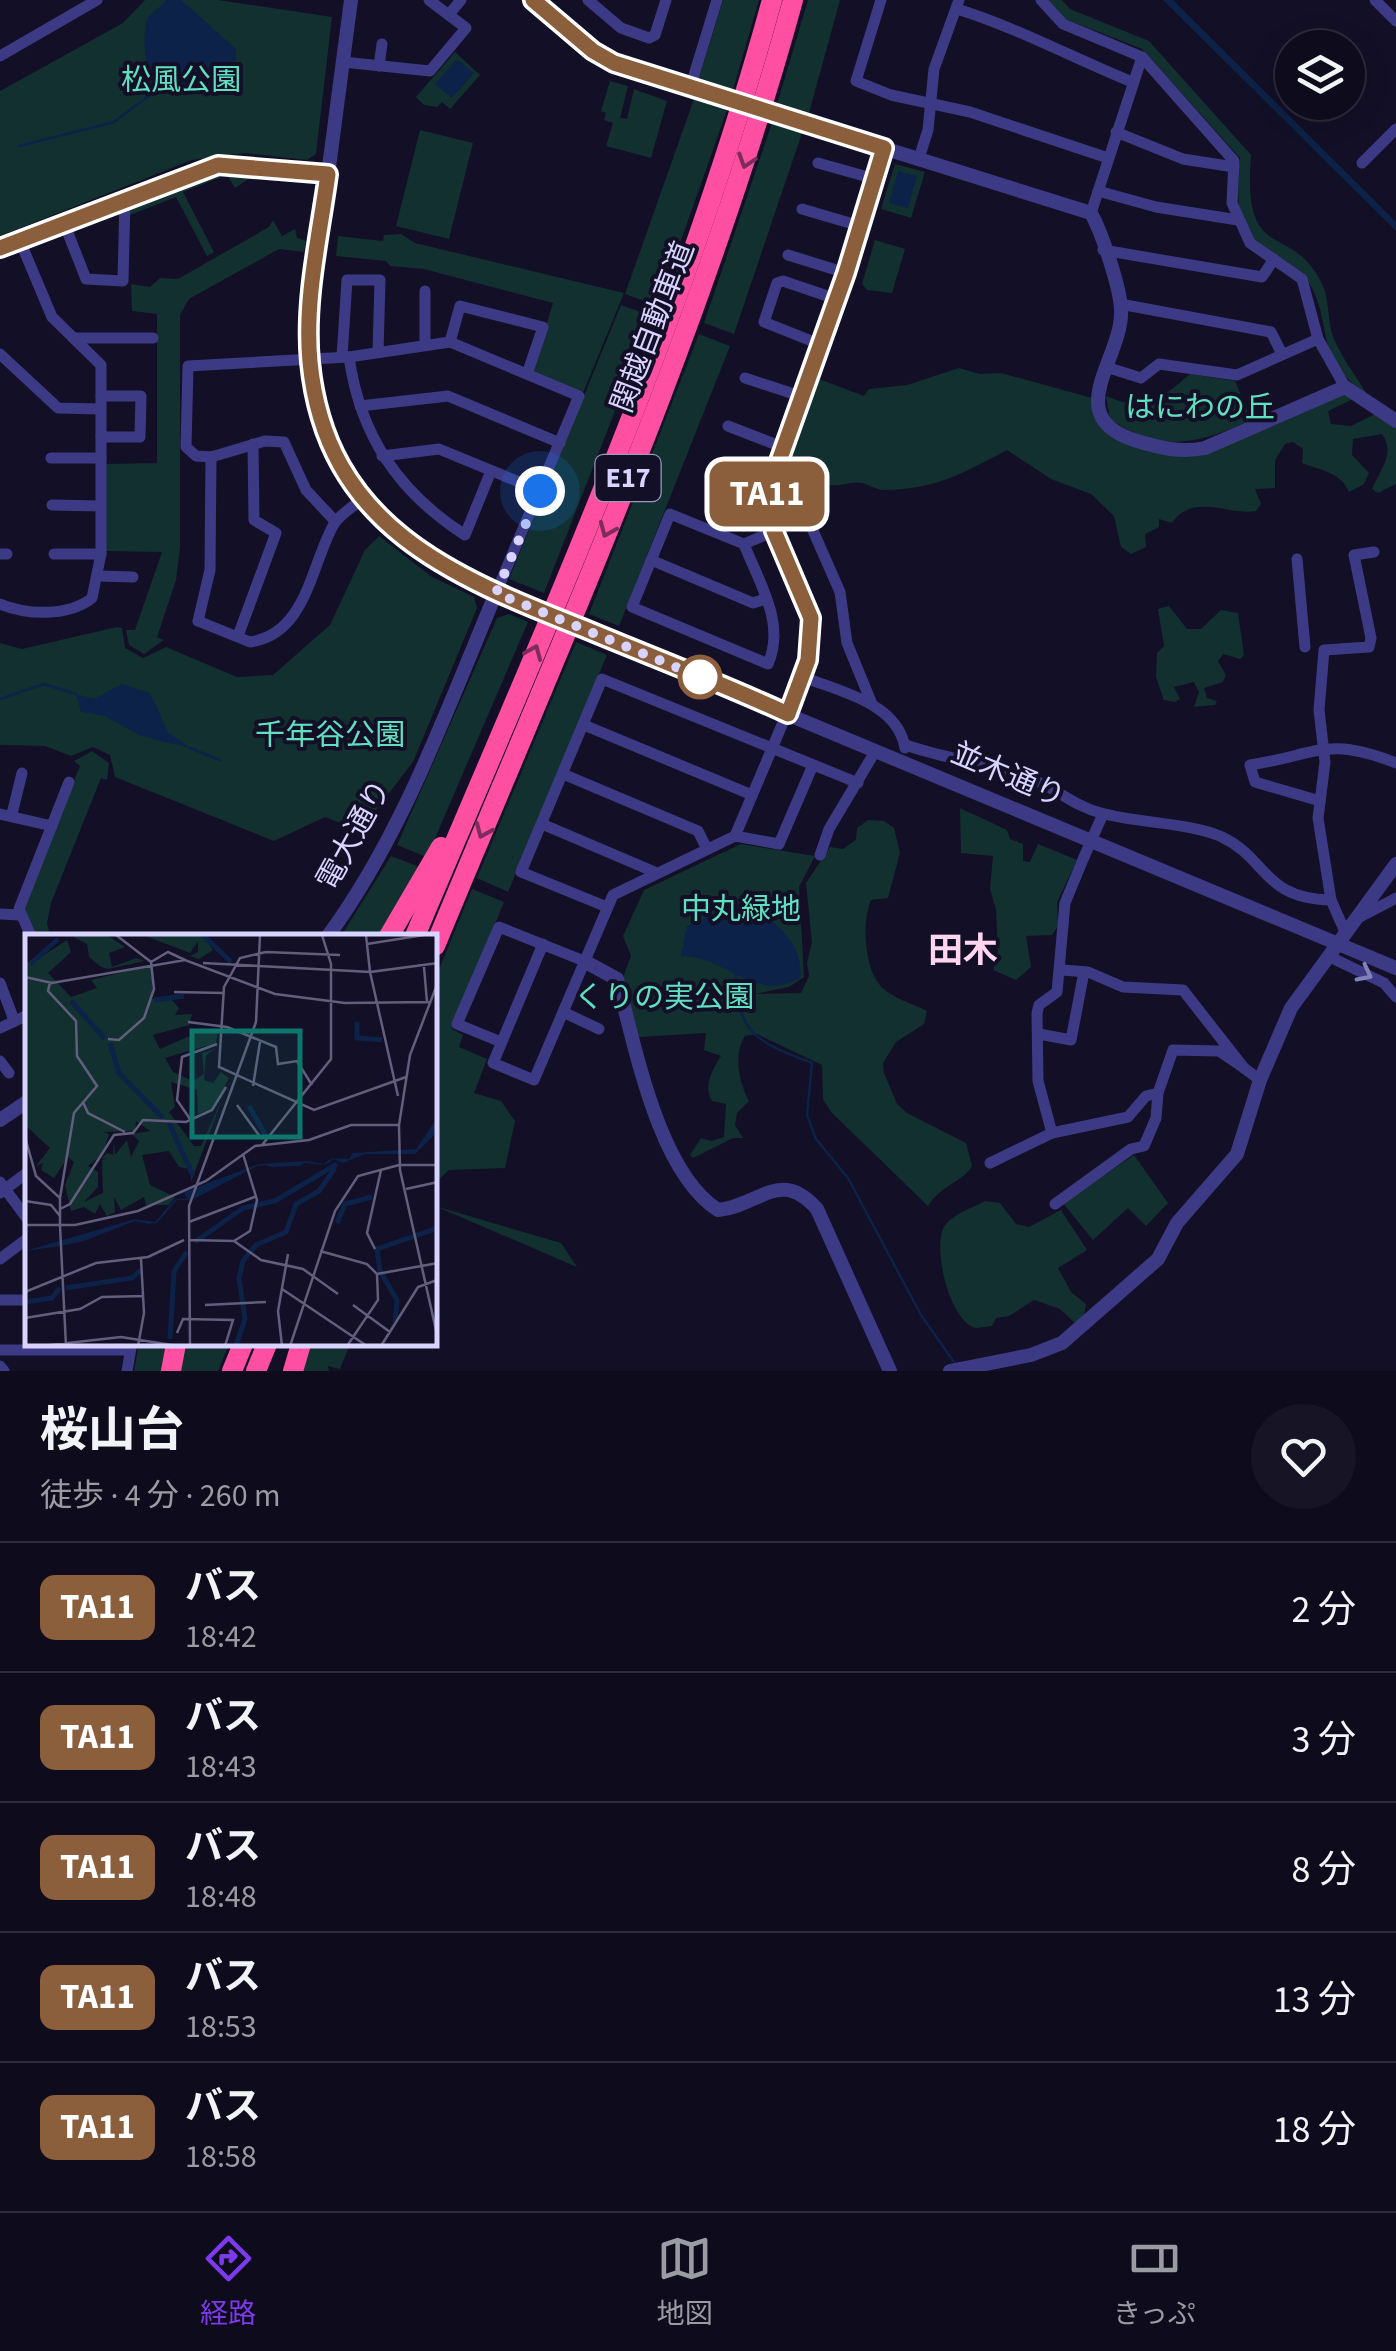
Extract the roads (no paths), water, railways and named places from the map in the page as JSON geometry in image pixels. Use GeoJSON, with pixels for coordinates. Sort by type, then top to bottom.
{"type":"FeatureCollection","features":[{"type":"Feature","properties":{"kind":"highway","name":"関越自動車道"},"geometry":{"type":"LineString","coordinates":[[416,934],[612,466],[679,290],[772,0]]}},
{"type":"Feature","properties":{"kind":"highway","name":"関越自動車道"},"geometry":{"type":"LineString","coordinates":[[438,939],[638,453],[744,166],[793,0]]}},
{"type":"Feature","properties":{"kind":"highway"},"geometry":{"type":"LineString","coordinates":[[390,934],[442,846],[508,714]]}},
{"type":"Feature","properties":{"kind":"highway"},"geometry":{"type":"LineString","coordinates":[[171,1371],[176,1346]]}},
{"type":"Feature","properties":{"kind":"highway"},"geometry":{"type":"LineString","coordinates":[[232,1371],[243,1346]]}},
{"type":"Feature","properties":{"kind":"highway"},"geometry":{"type":"LineString","coordinates":[[256,1371],[266,1346]]}},
{"type":"Feature","properties":{"kind":"highway"},"geometry":{"type":"LineString","coordinates":[[293,1371],[300,1346]]}},
{"type":"Feature","properties":{"kind":"street"},"geometry":{"type":"LineString","coordinates":[[0,56],[98,0]]}},
{"type":"Feature","properties":{"kind":"street"},"geometry":{"type":"LineString","coordinates":[[335,521],[306,490],[287,445],[278,440],[211,457],[196,456],[186,447],[188,366],[309,359],[346,357],[450,342],[579,396],[496,593],[420,552],[388,526],[364,498],[327,431],[309,359],[310,310],[350,0]]}},
{"type":"Feature","properties":{"kind":"street"},"geometry":{"type":"LineString","coordinates":[[343,62],[430,71],[466,28],[451,12],[429,0]]}},
{"type":"Feature","properties":{"kind":"street"},"geometry":{"type":"LineString","coordinates":[[451,12],[460,0]]}},
{"type":"Feature","properties":{"kind":"street"},"geometry":{"type":"LineString","coordinates":[[533,0],[593,51],[630,70],[1091,213]]}},
{"type":"Feature","properties":{"kind":"street"},"geometry":{"type":"LineString","coordinates":[[588,0],[621,28],[649,38],[655,35],[666,0]]}},
{"type":"Feature","properties":{"kind":"street"},"geometry":{"type":"LineString","coordinates":[[690,88],[717,0]]}},
{"type":"Feature","properties":{"kind":"street"},"geometry":{"type":"LineString","coordinates":[[881,0],[856,81],[891,95],[930,100],[1108,158]]}},
{"type":"Feature","properties":{"kind":"street"},"geometry":{"type":"LineString","coordinates":[[1041,0],[1063,24],[1142,56],[1208,128],[1234,160],[1232,203],[1250,243],[1302,279],[1318,340],[1345,387],[1396,421]]}},
{"type":"Feature","properties":{"kind":"street"},"geometry":{"type":"LineString","coordinates":[[1375,0],[1396,20]]}},
{"type":"Feature","properties":{"kind":"street"},"geometry":{"type":"LineString","coordinates":[[919,158],[934,69],[958,4],[1132,82]]}},
{"type":"Feature","properties":{"kind":"street"},"geometry":{"type":"LineString","coordinates":[[380,66],[382,44]]}},
{"type":"Feature","properties":{"kind":"street"},"geometry":{"type":"LineString","coordinates":[[1142,56],[1091,213],[1120,304],[1098,396],[1106,424],[1131,439],[1175,451],[1205,448],[1345,387]]}},
{"type":"Feature","properties":{"kind":"street"},"geometry":{"type":"LineString","coordinates":[[1362,163],[1396,129]]}},
{"type":"Feature","properties":{"kind":"street"},"geometry":{"type":"LineString","coordinates":[[1116,132],[1183,159],[1234,167]]}},
{"type":"Feature","properties":{"kind":"street"},"geometry":{"type":"LineString","coordinates":[[735,836],[803,677],[811,618],[774,531],[768,492],[846,273],[884,148]]}},
{"type":"Feature","properties":{"kind":"street"},"geometry":{"type":"LineString","coordinates":[[818,163],[874,179]]}},
{"type":"Feature","properties":{"kind":"street"},"geometry":{"type":"LineString","coordinates":[[0,248],[218,165],[328,174]]}},
{"type":"Feature","properties":{"kind":"street"},"geometry":{"type":"LineString","coordinates":[[1098,191],[1156,207],[1238,220]]}},
{"type":"Feature","properties":{"kind":"street"},"geometry":{"type":"LineString","coordinates":[[64,223],[86,279],[124,281],[126,198]]}},
{"type":"Feature","properties":{"kind":"street"},"geometry":{"type":"LineString","coordinates":[[802,209],[860,226]]}},
{"type":"Feature","properties":{"kind":"street"},"geometry":{"type":"LineString","coordinates":[[0,604],[34,613],[84,605],[92,598],[101,554],[100,366],[49,312],[20,240]]}},
{"type":"Feature","properties":{"kind":"street"},"geometry":{"type":"LineString","coordinates":[[1104,250],[1262,277],[1274,258]]}},
{"type":"Feature","properties":{"kind":"street"},"geometry":{"type":"LineString","coordinates":[[788,255],[846,273]]}},
{"type":"Feature","properties":{"kind":"street"},"geometry":{"type":"LineString","coordinates":[[378,352],[380,280],[347,280],[346,357],[360,406],[382,456],[417,499],[464,534],[491,471]]}},
{"type":"Feature","properties":{"kind":"street"},"geometry":{"type":"LineString","coordinates":[[819,344],[764,322],[777,283],[783,280],[836,299]]}},
{"type":"Feature","properties":{"kind":"street"},"geometry":{"type":"LineString","coordinates":[[424,291],[425,345]]}},
{"type":"Feature","properties":{"kind":"street"},"geometry":{"type":"LineString","coordinates":[[1120,304],[1271,332],[1282,354]]}},
{"type":"Feature","properties":{"kind":"street"},"geometry":{"type":"LineString","coordinates":[[450,342],[460,306],[543,327],[527,374]]}},
{"type":"Feature","properties":{"kind":"street"},"geometry":{"type":"LineString","coordinates":[[74,338],[154,338]]}},
{"type":"Feature","properties":{"kind":"street"},"geometry":{"type":"LineString","coordinates":[[1106,367],[1141,378],[1158,364],[1236,375],[1318,340]]}},
{"type":"Feature","properties":{"kind":"street"},"geometry":{"type":"LineString","coordinates":[[0,354],[58,408],[141,396],[140,437],[100,437]]}},
{"type":"Feature","properties":{"kind":"street"},"geometry":{"type":"LineString","coordinates":[[745,378],[800,396]]}},
{"type":"Feature","properties":{"kind":"street"},"geometry":{"type":"LineString","coordinates":[[360,406],[448,396],[560,443]]}},
{"type":"Feature","properties":{"kind":"street"},"geometry":{"type":"LineString","coordinates":[[728,426],[782,447]]}},
{"type":"Feature","properties":{"kind":"street"},"geometry":{"type":"LineString","coordinates":[[238,636],[271,534],[254,520],[253,444]]}},
{"type":"Feature","properties":{"kind":"street"},"geometry":{"type":"LineString","coordinates":[[382,456],[439,449],[540,491]]}},
{"type":"Feature","properties":{"kind":"street"},"geometry":{"type":"LineString","coordinates":[[211,457],[210,570],[197,610],[198,621],[238,636],[262,640],[297,610],[335,521],[364,498]]}},
{"type":"Feature","properties":{"kind":"street"},"geometry":{"type":"LineString","coordinates":[[51,458],[100,458]]}},
{"type":"Feature","properties":{"kind":"street"},"geometry":{"type":"LineString","coordinates":[[710,476],[768,492]]}},
{"type":"Feature","properties":{"kind":"street"},"geometry":{"type":"LineString","coordinates":[[52,505],[100,506]]}},
{"type":"Feature","properties":{"kind":"street"},"geometry":{"type":"LineString","coordinates":[[744,544],[776,624],[776,645],[768,664],[632,607],[670,514],[744,544],[807,517],[840,592],[847,643],[872,704]]}},
{"type":"Feature","properties":{"kind":"street"},"geometry":{"type":"LineString","coordinates":[[1343,939],[1319,841],[1325,746],[1320,710],[1324,650],[1368,647],[1371,638],[1354,554],[1374,552]]}},
{"type":"Feature","properties":{"kind":"street"},"geometry":{"type":"LineString","coordinates":[[54,554],[101,554]]}},
{"type":"Feature","properties":{"kind":"street"},"geometry":{"type":"LineString","coordinates":[[1297,559],[1305,647]]}},
{"type":"Feature","properties":{"kind":"street"},"geometry":{"type":"LineString","coordinates":[[652,560],[753,603],[765,599]]}},
{"type":"Feature","properties":{"kind":"street"},"geometry":{"type":"LineString","coordinates":[[99,576],[133,577]]}},
{"type":"Feature","properties":{"kind":"street","name":"並木通り"},"geometry":{"type":"LineString","coordinates":[[496,593],[876,750],[903,752],[1343,939],[1396,968]]}},
{"type":"Feature","properties":{"kind":"street","name":"電大通り"},"geometry":{"type":"LineString","coordinates":[[329,934],[367,875],[409,794],[496,593]]}},
{"type":"Feature","properties":{"kind":"street"},"geometry":{"type":"LineString","coordinates":[[803,677],[872,704],[888,717],[903,752],[1034,780],[1064,800],[1103,814],[1222,837],[1278,886],[1314,901],[1331,900]]}},
{"type":"Feature","properties":{"kind":"street"},"geometry":{"type":"LineString","coordinates":[[607,908],[522,872],[602,678],[858,784]]}},
{"type":"Feature","properties":{"kind":"street"},"geometry":{"type":"LineString","coordinates":[[584,725],[752,795]]}},
{"type":"Feature","properties":{"kind":"street"},"geometry":{"type":"LineString","coordinates":[[1320,801],[1255,782],[1250,765],[1325,746],[1354,748],[1396,763]]}},
{"type":"Feature","properties":{"kind":"street"},"geometry":{"type":"LineString","coordinates":[[820,855],[829,829],[876,750]]}},
{"type":"Feature","properties":{"kind":"street"},"geometry":{"type":"LineString","coordinates":[[543,944],[493,1063],[534,1080],[612,896],[735,836],[779,844],[813,765]]}},
{"type":"Feature","properties":{"kind":"street"},"geometry":{"type":"LineString","coordinates":[[22,773],[6,814],[52,826]]}},
{"type":"Feature","properties":{"kind":"street"},"geometry":{"type":"LineString","coordinates":[[563,774],[698,831],[707,849]]}},
{"type":"Feature","properties":{"kind":"street"},"geometry":{"type":"LineString","coordinates":[[30,934],[20,914],[69,782]]}},
{"type":"Feature","properties":{"kind":"street"},"geometry":{"type":"LineString","coordinates":[[1052,1133],[1038,1082],[1039,1005],[1057,992],[1062,970],[1065,903],[1103,814]]}},
{"type":"Feature","properties":{"kind":"street"},"geometry":{"type":"LineString","coordinates":[[542,824],[657,873]]}},
{"type":"Feature","properties":{"kind":"street"},"geometry":{"type":"LineString","coordinates":[[950,1371],[1062,1343],[1164,1252],[1177,1223],[1237,1154],[1260,1080],[1291,1008],[1396,864]]}},
{"type":"Feature","properties":{"kind":"street"},"geometry":{"type":"LineString","coordinates":[[1360,917],[1396,898]]}},
{"type":"Feature","properties":{"kind":"street"},"geometry":{"type":"LineString","coordinates":[[0,914],[20,914]]}},
{"type":"Feature","properties":{"kind":"street"},"geometry":{"type":"LineString","coordinates":[[501,1042],[457,1024],[499,927],[584,961],[617,979],[672,1156],[718,1210],[739,1208],[772,1190],[794,1189],[805,1196],[817,1209],[890,1371]]}},
{"type":"Feature","properties":{"kind":"street"},"geometry":{"type":"LineString","coordinates":[[1330,957],[1384,984],[1396,997]]}},
{"type":"Feature","properties":{"kind":"street"},"geometry":{"type":"LineString","coordinates":[[1062,970],[1084,972],[1123,987],[1183,990],[1244,1068]]}},
{"type":"Feature","properties":{"kind":"street"},"geometry":{"type":"LineString","coordinates":[[1039,1034],[1071,1040],[1084,972]]}},
{"type":"Feature","properties":{"kind":"street"},"geometry":{"type":"LineString","coordinates":[[0,983],[14,1020]]}},
{"type":"Feature","properties":{"kind":"street"},"geometry":{"type":"LineString","coordinates":[[563,1012],[599,1028]]}},
{"type":"Feature","properties":{"kind":"street"},"geometry":{"type":"LineString","coordinates":[[0,1028],[25,1016]]}},
{"type":"Feature","properties":{"kind":"street"},"geometry":{"type":"LineString","coordinates":[[1055,1204],[1131,1149],[1144,1146],[1156,1118],[1158,1093],[1172,1050],[1220,1051],[1260,1080]]}},
{"type":"Feature","properties":{"kind":"street"},"geometry":{"type":"LineString","coordinates":[[0,1060],[8,1073]]}},
{"type":"Feature","properties":{"kind":"street"},"geometry":{"type":"LineString","coordinates":[[990,1162],[1052,1133],[1128,1116],[1146,1096],[1158,1093]]}},
{"type":"Feature","properties":{"kind":"street"},"geometry":{"type":"LineString","coordinates":[[25,1174],[2,1188],[25,1216]]}},
{"type":"Feature","properties":{"kind":"street"},"geometry":{"type":"LineString","coordinates":[[0,1259],[25,1240]]}},
{"type":"Feature","properties":{"kind":"street"},"geometry":{"type":"LineString","coordinates":[[0,1350],[131,1347],[127,1371]]}},
{"type":"Feature","properties":{"kind":"water"},"geometry":{"type":"Polygon","coordinates":[[[167,0],[181,0],[235,48],[236,62],[231,72],[210,84],[158,89],[147,63],[145,28],[147,18],[167,0]]]}},
{"type":"Feature","properties":{"kind":"water"},"geometry":{"type":"Polygon","coordinates":[[[1163,0],[1173,0],[1275,102],[1275,111],[1163,0]]]}},
{"type":"Feature","properties":{"kind":"water"},"geometry":{"type":"Polygon","coordinates":[[[457,59],[474,73],[452,98],[435,84],[457,59]]]}},
{"type":"Feature","properties":{"kind":"water"},"geometry":{"type":"Polygon","coordinates":[[[1284,120],[1294,120],[1396,222],[1396,231],[1284,120]]]}},
{"type":"Feature","properties":{"kind":"water"},"geometry":{"type":"Polygon","coordinates":[[[898,171],[917,176],[908,208],[889,203],[898,171]]]}},
{"type":"Feature","properties":{"kind":"water"},"geometry":{"type":"Polygon","coordinates":[[[122,684],[150,693],[168,732],[190,748],[141,736],[105,716],[81,712],[76,694],[94,699],[122,684]]]}},
{"type":"Feature","properties":{"kind":"water"},"geometry":{"type":"Polygon","coordinates":[[[743,901],[775,923],[792,942],[800,978],[769,986],[713,963],[681,956],[687,926],[743,901]]]}},
{"type":"Feature","properties":{"kind":"waterway"},"geometry":{"type":"LineString","coordinates":[[19,146],[114,122],[158,89]]}},
{"type":"Feature","properties":{"kind":"waterway"},"geometry":{"type":"LineString","coordinates":[[0,699],[44,684],[76,694]]}},
{"type":"Feature","properties":{"kind":"waterway"},"geometry":{"type":"LineString","coordinates":[[190,748],[220,760]]}},
{"type":"Feature","properties":{"kind":"waterway"},"geometry":{"type":"LineString","coordinates":[[736,974],[741,1011],[755,1034],[812,1063],[807,1115],[816,1139],[848,1178],[921,1315],[956,1365]]}},
{"type":"Feature","properties":{"kind":"district","name":"田木"},"geometry":{"type":"Point","coordinates":[963,951]}},
{"type":"Feature","properties":{"kind":"park label","name":"松風公園"},"geometry":{"type":"Point","coordinates":[181,80]}},
{"type":"Feature","properties":{"kind":"park label","name":"はにわの丘"},"geometry":{"type":"Point","coordinates":[1200,407]}},
{"type":"Feature","properties":{"kind":"park label","name":"千年谷公園"},"geometry":{"type":"Point","coordinates":[330,735]}},
{"type":"Feature","properties":{"kind":"park label","name":"中丸緑地"},"geometry":{"type":"Point","coordinates":[741,909]}},
{"type":"Feature","properties":{"kind":"park label","name":"くりの実公園"},"geometry":{"type":"Point","coordinates":[664,997]}}]}
